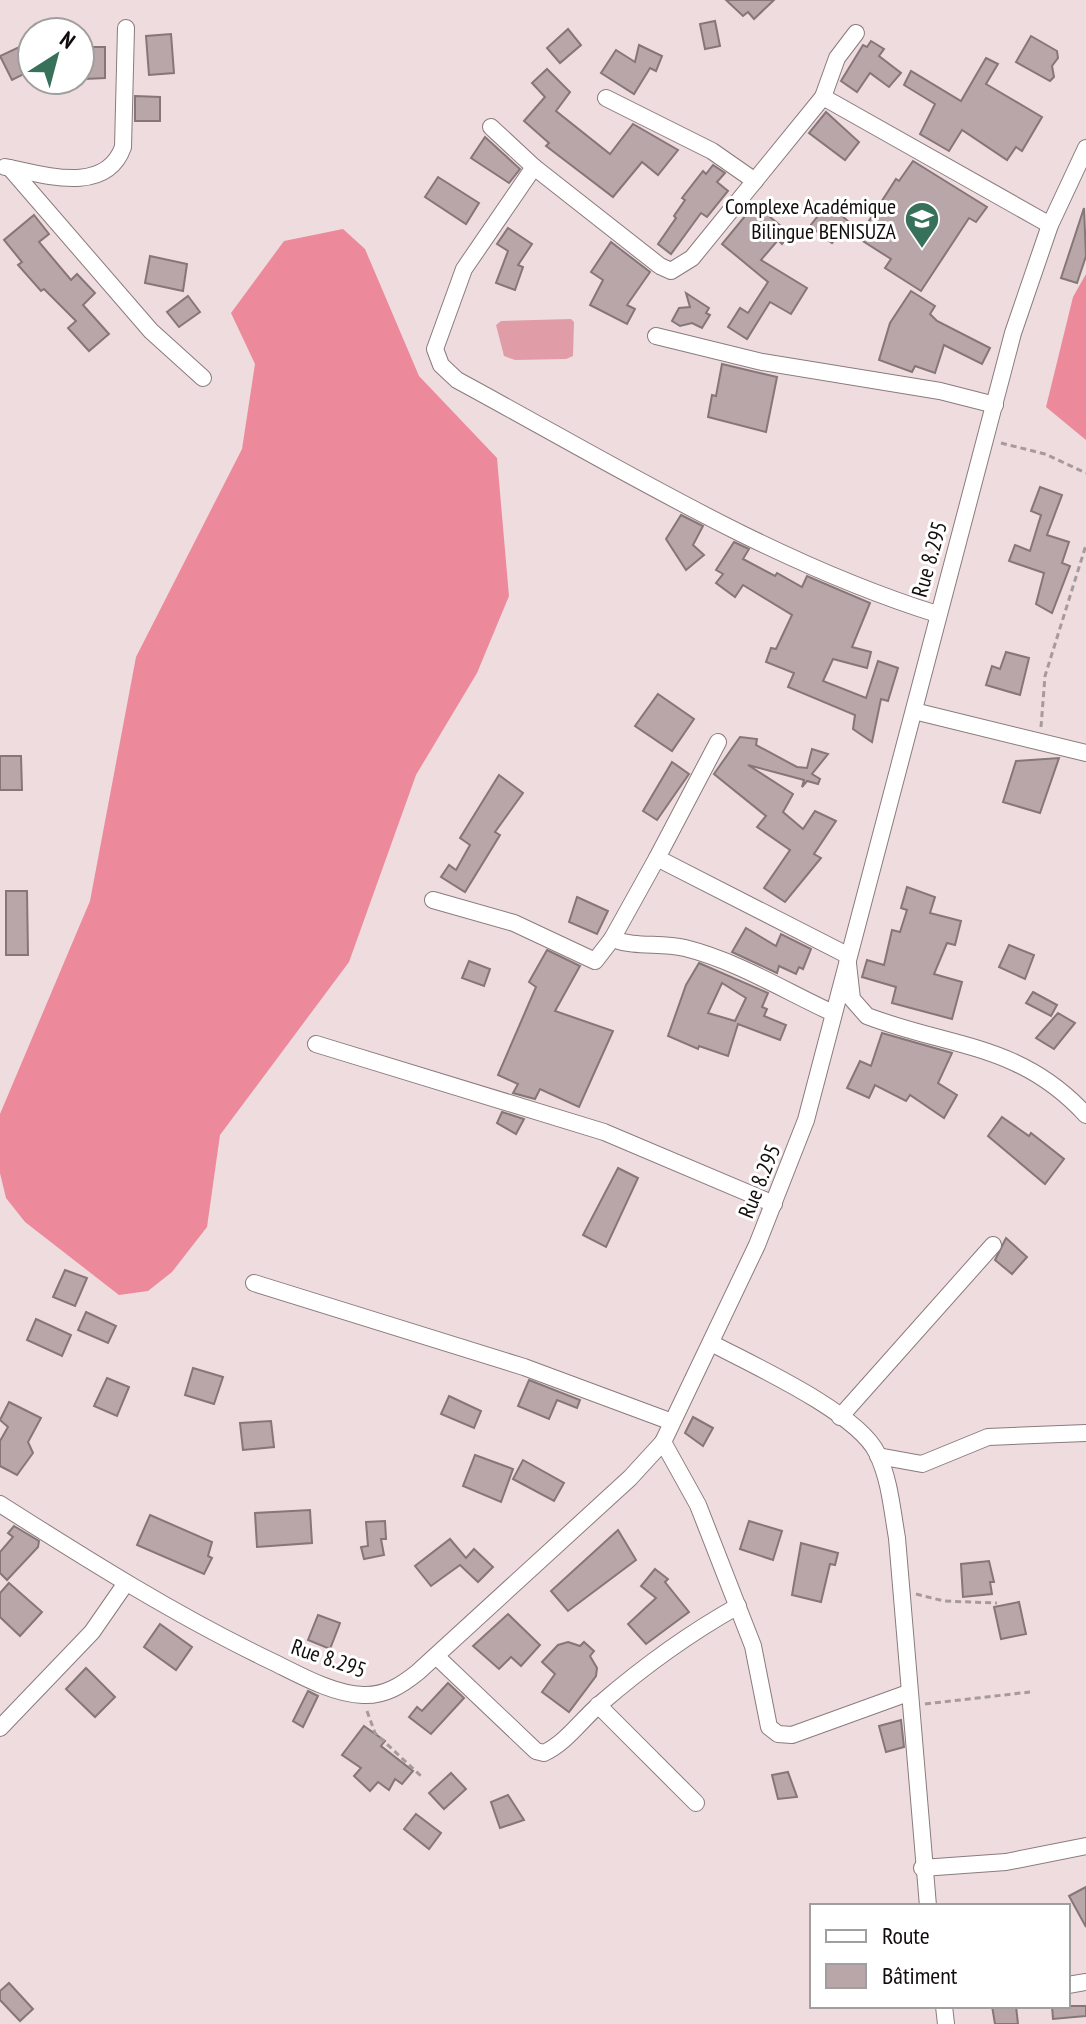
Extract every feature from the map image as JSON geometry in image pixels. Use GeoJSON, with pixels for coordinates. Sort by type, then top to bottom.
{"type":"FeatureCollection","features":[{"type":"Feature","properties":{"kind":"street"},"geometry":{"type":"LineString","coordinates":[[5,167],[86,179],[104,174],[117,162],[123,147],[126,28]]}},
{"type":"Feature","properties":{"kind":"street"},"geometry":{"type":"LineString","coordinates":[[491,127],[534,167],[660,266],[671,271],[692,258],[823,97],[837,58],[856,33]]}},
{"type":"Feature","properties":{"kind":"street"},"geometry":{"type":"LineString","coordinates":[[823,97],[1050,225]]}},
{"type":"Feature","properties":{"kind":"street"},"geometry":{"type":"LineString","coordinates":[[606,98],[712,151],[755,181]]}},
{"type":"Feature","properties":{"kind":"street","name":"Rue 8.295"},"geometry":{"type":"LineString","coordinates":[[0,1504],[126,1583],[229,1641],[291,1671],[363,1695],[397,1688],[436,1656],[457,1632],[630,1478],[663,1442],[713,1344],[774,1204],[806,1120],[1013,333],[1050,225],[1086,148]]}},
{"type":"Feature","properties":{"kind":"street"},"geometry":{"type":"LineString","coordinates":[[5,167],[151,331],[203,378]]}},
{"type":"Feature","properties":{"kind":"street"},"geometry":{"type":"LineString","coordinates":[[534,167],[464,269],[435,349],[441,365],[457,380],[741,532],[889,599],[937,614]]}},
{"type":"Feature","properties":{"kind":"street"},"geometry":{"type":"LineString","coordinates":[[656,336],[762,362],[940,391],[995,405]]}},
{"type":"Feature","properties":{"kind":"street"},"geometry":{"type":"LineString","coordinates":[[914,711],[1086,753]]}},
{"type":"Feature","properties":{"kind":"street"},"geometry":{"type":"LineString","coordinates":[[433,900],[514,923],[595,961],[612,939],[718,742]]}},
{"type":"Feature","properties":{"kind":"street"},"geometry":{"type":"LineString","coordinates":[[657,858],[847,955],[852,999],[867,1016],[1006,1056],[1037,1072],[1069,1096],[1086,1115]]}},
{"type":"Feature","properties":{"kind":"street"},"geometry":{"type":"LineString","coordinates":[[612,939],[642,946],[670,945],[709,955],[833,1013]]}},
{"type":"Feature","properties":{"kind":"street"},"geometry":{"type":"LineString","coordinates":[[316,1044],[604,1132],[774,1204]]}},
{"type":"Feature","properties":{"kind":"street"},"geometry":{"type":"LineString","coordinates":[[840,1417],[993,1245]]}},
{"type":"Feature","properties":{"kind":"street"},"geometry":{"type":"LineString","coordinates":[[254,1283],[524,1367],[672,1422]]}},
{"type":"Feature","properties":{"kind":"street"},"geometry":{"type":"LineString","coordinates":[[713,1344],[840,1417],[857,1429],[878,1456],[886,1478],[897,1538],[922,1868],[928,1904]]}},
{"type":"Feature","properties":{"kind":"street"},"geometry":{"type":"LineString","coordinates":[[878,1456],[922,1464],[988,1437],[1086,1433]]}},
{"type":"Feature","properties":{"kind":"street"},"geometry":{"type":"LineString","coordinates":[[663,1442],[698,1505],[753,1646],[769,1727],[778,1734],[792,1735],[909,1699]]}},
{"type":"Feature","properties":{"kind":"street"},"geometry":{"type":"LineString","coordinates":[[0,1728],[92,1632],[126,1583]]}},
{"type":"Feature","properties":{"kind":"street"},"geometry":{"type":"LineString","coordinates":[[436,1656],[480,1701],[536,1751],[544,1753],[556,1747],[598,1705],[666,1650],[738,1606]]}},
{"type":"Feature","properties":{"kind":"street"},"geometry":{"type":"LineString","coordinates":[[598,1705],[696,1803]]}},
{"type":"Feature","properties":{"kind":"street"},"geometry":{"type":"LineString","coordinates":[[922,1868],[1006,1862],[1086,1846]]}},
{"type":"Feature","properties":{"kind":"path"},"geometry":{"type":"LineString","coordinates":[[986,439],[1045,454],[1086,473]]}},
{"type":"Feature","properties":{"kind":"path"},"geometry":{"type":"LineString","coordinates":[[1039,742],[1045,676],[1086,545]]}},
{"type":"Feature","properties":{"kind":"path"},"geometry":{"type":"LineString","coordinates":[[901,1591],[944,1601],[997,1603]]}},
{"type":"Feature","properties":{"kind":"path"},"geometry":{"type":"LineString","coordinates":[[909,1699],[1030,1692]]}},
{"type":"Feature","properties":{"kind":"path"},"geometry":{"type":"LineString","coordinates":[[363,1695],[375,1733],[422,1777]]}},
{"type":"Feature","properties":{"kind":"shaded area"},"geometry":{"type":"Polygon","coordinates":[[[343,229],[365,249],[419,376],[497,458],[509,596],[477,673],[416,775],[349,962],[220,1135],[207,1227],[172,1272],[148,1291],[119,1295],[25,1222],[6,1198],[0,1173],[0,1114],[90,901],[136,657],[242,449],[255,364],[231,313],[284,241],[343,229]]]}},
{"type":"Feature","properties":{"kind":"shaded area"},"geometry":{"type":"Polygon","coordinates":[[[1086,274],[1086,440],[1046,407],[1073,297],[1086,274]]]}},
{"type":"Feature","properties":{"kind":"shaded area"},"geometry":{"type":"Polygon","coordinates":[[[571,319],[574,322],[573,356],[566,359],[515,360],[504,356],[496,325],[501,321],[571,319]]]}},
{"type":"Feature","properties":{"kind":"building"},"geometry":{"type":"Polygon","coordinates":[[[726,0],[774,0],[754,19],[748,12],[743,16],[726,0]]]}},
{"type":"Feature","properties":{"kind":"building"},"geometry":{"type":"Polygon","coordinates":[[[715,21],[720,46],[705,49],[700,24],[715,21]]]}},
{"type":"Feature","properties":{"kind":"building"},"geometry":{"type":"Polygon","coordinates":[[[568,29],[581,45],[560,63],[547,48],[568,29]]]}},
{"type":"Feature","properties":{"kind":"building"},"geometry":{"type":"Polygon","coordinates":[[[171,34],[174,73],[149,75],[146,36],[171,34]]]}},
{"type":"Feature","properties":{"kind":"building"},"geometry":{"type":"Polygon","coordinates":[[[1031,36],[1057,51],[1058,58],[1052,66],[1054,77],[1050,81],[1016,62],[1031,36]]]}},
{"type":"Feature","properties":{"kind":"building"},"geometry":{"type":"Polygon","coordinates":[[[871,41],[884,49],[879,56],[901,73],[889,87],[870,73],[857,92],[841,81],[863,45],[867,47],[871,41]]]}},
{"type":"Feature","properties":{"kind":"building"},"geometry":{"type":"Polygon","coordinates":[[[639,45],[662,56],[656,71],[650,68],[634,94],[601,73],[616,50],[635,62],[639,45]]]}},
{"type":"Feature","properties":{"kind":"building"},"geometry":{"type":"Polygon","coordinates":[[[96,47],[105,47],[105,78],[96,78],[96,47]]]}},
{"type":"Feature","properties":{"kind":"building"},"geometry":{"type":"Polygon","coordinates":[[[16,48],[16,78],[12,80],[0,56],[16,48]]]}},
{"type":"Feature","properties":{"kind":"building"},"geometry":{"type":"Polygon","coordinates":[[[986,58],[998,64],[986,84],[1042,117],[1022,151],[1016,147],[1007,160],[962,130],[949,151],[920,134],[935,104],[904,85],[911,71],[961,101],[986,58]]]}},
{"type":"Feature","properties":{"kind":"building"},"geometry":{"type":"Polygon","coordinates":[[[547,69],[570,92],[556,111],[610,154],[633,124],[678,150],[658,175],[642,162],[613,197],[546,146],[549,143],[524,121],[545,97],[532,83],[547,69]]]}},
{"type":"Feature","properties":{"kind":"building"},"geometry":{"type":"Polygon","coordinates":[[[135,96],[160,97],[160,121],[135,121],[135,96]]]}},
{"type":"Feature","properties":{"kind":"building"},"geometry":{"type":"Polygon","coordinates":[[[826,112],[859,142],[845,160],[809,133],[826,112]]]}},
{"type":"Feature","properties":{"kind":"building"},"geometry":{"type":"Polygon","coordinates":[[[485,137],[520,169],[509,183],[471,158],[485,137]]]}},
{"type":"Feature","properties":{"kind":"building"},"geometry":{"type":"Polygon","coordinates":[[[913,161],[987,207],[976,222],[969,218],[921,291],[885,268],[891,259],[858,238],[896,179],[899,181],[913,161]]]}},
{"type":"Feature","properties":{"kind":"building"},"geometry":{"type":"Polygon","coordinates":[[[713,165],[725,173],[717,182],[728,191],[707,217],[701,213],[671,254],[658,244],[676,218],[674,216],[685,200],[682,198],[703,171],[706,174],[713,165]]]}},
{"type":"Feature","properties":{"kind":"building"},"geometry":{"type":"Polygon","coordinates":[[[438,177],[479,203],[466,224],[425,197],[438,177]]]}},
{"type":"Feature","properties":{"kind":"building"},"geometry":{"type":"Polygon","coordinates":[[[828,203],[849,222],[832,243],[810,226],[828,203]]]}},
{"type":"Feature","properties":{"kind":"building"},"geometry":{"type":"Polygon","coordinates":[[[755,204],[790,234],[782,244],[778,240],[761,260],[807,288],[791,314],[770,302],[747,339],[728,327],[740,308],[748,313],[768,282],[722,244],[755,204]]]}},
{"type":"Feature","properties":{"kind":"building"},"geometry":{"type":"Polygon","coordinates":[[[1084,208],[1086,256],[1077,283],[1061,278],[1084,208]]]}},
{"type":"Feature","properties":{"kind":"building"},"geometry":{"type":"Polygon","coordinates":[[[34,215],[49,234],[39,242],[71,280],[77,274],[95,293],[83,305],[109,334],[89,351],[68,328],[76,321],[44,289],[41,291],[18,265],[22,262],[4,240],[34,215]]]}},
{"type":"Feature","properties":{"kind":"building"},"geometry":{"type":"Polygon","coordinates":[[[508,228],[532,244],[518,265],[523,267],[515,290],[496,283],[508,251],[497,244],[508,228]]]}},
{"type":"Feature","properties":{"kind":"building"},"geometry":{"type":"Polygon","coordinates":[[[611,242],[650,272],[627,305],[635,309],[627,324],[590,305],[603,280],[591,272],[611,242]]]}},
{"type":"Feature","properties":{"kind":"building"},"geometry":{"type":"Polygon","coordinates":[[[150,256],[187,264],[183,291],[145,283],[150,256]]]}},
{"type":"Feature","properties":{"kind":"building"},"geometry":{"type":"Polygon","coordinates":[[[911,291],[935,306],[930,314],[937,321],[990,348],[982,364],[944,345],[935,373],[915,366],[912,372],[879,360],[890,323],[911,291]]]}},
{"type":"Feature","properties":{"kind":"building"},"geometry":{"type":"Polygon","coordinates":[[[686,293],[709,308],[706,313],[710,315],[702,328],[692,323],[680,326],[672,321],[679,308],[690,307],[686,293]]]}},
{"type":"Feature","properties":{"kind":"building"},"geometry":{"type":"Polygon","coordinates":[[[188,296],[200,312],[179,327],[167,312],[188,296]]]}},
{"type":"Feature","properties":{"kind":"building"},"geometry":{"type":"Polygon","coordinates":[[[722,364],[777,377],[766,432],[708,417],[722,364]]]}},
{"type":"Feature","properties":{"kind":"building"},"geometry":{"type":"Polygon","coordinates":[[[1040,487],[1062,495],[1047,535],[1069,542],[1062,563],[1070,566],[1052,613],[1036,604],[1044,573],[1009,561],[1015,545],[1030,551],[1041,515],[1031,511],[1040,487]]]}},
{"type":"Feature","properties":{"kind":"building"},"geometry":{"type":"Polygon","coordinates":[[[681,515],[703,526],[693,545],[704,555],[686,570],[666,539],[681,515]]]}},
{"type":"Feature","properties":{"kind":"building"},"geometry":{"type":"Polygon","coordinates":[[[734,542],[749,549],[743,559],[775,576],[777,573],[802,587],[807,576],[870,603],[852,647],[871,652],[867,668],[833,659],[823,681],[866,698],[878,661],[898,668],[888,701],[881,699],[872,742],[853,729],[855,715],[788,687],[794,673],[766,662],[771,648],[776,649],[792,615],[743,585],[735,597],[716,583],[723,574],[716,570],[734,542]]]}},
{"type":"Feature","properties":{"kind":"building"},"geometry":{"type":"Polygon","coordinates":[[[1006,652],[1029,658],[1020,695],[986,685],[992,666],[1000,669],[1006,652]]]}},
{"type":"Feature","properties":{"kind":"building"},"geometry":{"type":"Polygon","coordinates":[[[658,694],[694,719],[672,751],[635,726],[658,694]]]}},
{"type":"Feature","properties":{"kind":"building"},"geometry":{"type":"Polygon","coordinates":[[[740,737],[757,739],[756,745],[797,767],[807,768],[812,749],[828,754],[812,774],[820,779],[818,784],[807,781],[802,787],[804,780],[748,765],[793,794],[783,812],[803,829],[815,811],[836,821],[814,854],[821,858],[785,902],[764,888],[790,850],[757,827],[766,816],[714,774],[740,737]]]}},
{"type":"Feature","properties":{"kind":"building"},"geometry":{"type":"Polygon","coordinates":[[[0,756],[21,756],[22,790],[0,790],[0,756]]]}},
{"type":"Feature","properties":{"kind":"building"},"geometry":{"type":"Polygon","coordinates":[[[1059,758],[1040,813],[1003,802],[1016,761],[1059,758]]]}},
{"type":"Feature","properties":{"kind":"building"},"geometry":{"type":"Polygon","coordinates":[[[672,762],[689,774],[657,820],[643,811],[672,762]]]}},
{"type":"Feature","properties":{"kind":"building"},"geometry":{"type":"Polygon","coordinates":[[[499,775],[523,793],[495,832],[500,835],[465,892],[441,877],[449,865],[456,870],[470,845],[460,838],[499,775]]]}},
{"type":"Feature","properties":{"kind":"building"},"geometry":{"type":"Polygon","coordinates":[[[907,887],[935,897],[930,913],[961,921],[955,945],[947,943],[934,974],[962,982],[952,1019],[892,1003],[896,987],[862,977],[867,960],[884,965],[892,930],[900,932],[907,910],[901,908],[907,887]]]}},
{"type":"Feature","properties":{"kind":"building"},"geometry":{"type":"Polygon","coordinates":[[[6,891],[27,891],[28,955],[6,955],[6,891]]]}},
{"type":"Feature","properties":{"kind":"building"},"geometry":{"type":"Polygon","coordinates":[[[577,897],[608,911],[597,934],[569,922],[577,897]]]}},
{"type":"Feature","properties":{"kind":"building"},"geometry":{"type":"Polygon","coordinates":[[[746,928],[776,946],[781,934],[811,949],[803,969],[799,967],[796,974],[779,966],[777,973],[732,952],[746,928]]]}},
{"type":"Feature","properties":{"kind":"building"},"geometry":{"type":"Polygon","coordinates":[[[1009,945],[1034,955],[1025,979],[999,967],[1009,945]]]}},
{"type":"Feature","properties":{"kind":"building"},"geometry":{"type":"Polygon","coordinates":[[[547,950],[580,966],[555,1011],[613,1031],[579,1107],[540,1089],[535,1099],[513,1093],[518,1084],[498,1075],[536,987],[529,982],[547,950]]]}},
{"type":"Feature","properties":{"kind":"building"},"geometry":{"type":"Polygon","coordinates":[[[469,961],[490,969],[484,986],[462,978],[469,961]]]}},
{"type":"Feature","properties":{"kind":"building"},"geometry":{"type":"Polygon","coordinates":[[[699,963],[768,993],[762,1007],[767,1009],[764,1016],[786,1025],[780,1040],[738,1024],[728,1056],[699,1046],[698,1049],[668,1036],[686,985],[699,963]],[[722,983],[708,1013],[735,1021],[746,998],[722,983]]]}},
{"type":"Feature","properties":{"kind":"building"},"geometry":{"type":"Polygon","coordinates":[[[1033,992],[1057,1005],[1051,1016],[1026,1003],[1033,992]]]}},
{"type":"Feature","properties":{"kind":"building"},"geometry":{"type":"Polygon","coordinates":[[[1058,1013],[1075,1023],[1054,1049],[1036,1038],[1058,1013]]]}},
{"type":"Feature","properties":{"kind":"building"},"geometry":{"type":"Polygon","coordinates":[[[882,1033],[952,1053],[938,1083],[957,1095],[944,1118],[910,1095],[906,1101],[875,1085],[869,1098],[847,1088],[860,1061],[871,1066],[882,1033]]]}},
{"type":"Feature","properties":{"kind":"building"},"geometry":{"type":"Polygon","coordinates":[[[502,1112],[524,1119],[516,1134],[497,1123],[502,1112]]]}},
{"type":"Feature","properties":{"kind":"building"},"geometry":{"type":"Polygon","coordinates":[[[1002,1117],[1029,1136],[1031,1133],[1064,1159],[1045,1184],[988,1136],[1002,1117]]]}},
{"type":"Feature","properties":{"kind":"building"},"geometry":{"type":"Polygon","coordinates":[[[618,1168],[638,1178],[606,1247],[583,1235],[618,1168]]]}},
{"type":"Feature","properties":{"kind":"building"},"geometry":{"type":"Polygon","coordinates":[[[1006,1238],[1027,1257],[1012,1274],[995,1260],[1006,1238]]]}},
{"type":"Feature","properties":{"kind":"building"},"geometry":{"type":"Polygon","coordinates":[[[65,1270],[87,1278],[75,1306],[53,1297],[65,1270]]]}},
{"type":"Feature","properties":{"kind":"building"},"geometry":{"type":"Polygon","coordinates":[[[86,1312],[116,1326],[108,1343],[78,1330],[86,1312]]]}},
{"type":"Feature","properties":{"kind":"building"},"geometry":{"type":"Polygon","coordinates":[[[36,1319],[71,1335],[62,1356],[27,1340],[36,1319]]]}},
{"type":"Feature","properties":{"kind":"building"},"geometry":{"type":"Polygon","coordinates":[[[193,1368],[223,1377],[214,1404],[185,1395],[193,1368]]]}},
{"type":"Feature","properties":{"kind":"building"},"geometry":{"type":"Polygon","coordinates":[[[107,1378],[129,1387],[117,1416],[94,1406],[107,1378]]]}},
{"type":"Feature","properties":{"kind":"building"},"geometry":{"type":"Polygon","coordinates":[[[529,1380],[580,1400],[577,1408],[557,1400],[549,1419],[518,1406],[529,1380]]]}},
{"type":"Feature","properties":{"kind":"building"},"geometry":{"type":"Polygon","coordinates":[[[449,1396],[481,1411],[474,1428],[441,1414],[449,1396]]]}},
{"type":"Feature","properties":{"kind":"building"},"geometry":{"type":"Polygon","coordinates":[[[9,1402],[41,1418],[28,1442],[33,1453],[17,1475],[0,1466],[0,1441],[8,1427],[0,1420],[9,1402]]]}},
{"type":"Feature","properties":{"kind":"building"},"geometry":{"type":"Polygon","coordinates":[[[693,1417],[713,1428],[703,1446],[685,1433],[693,1417]]]}},
{"type":"Feature","properties":{"kind":"building"},"geometry":{"type":"Polygon","coordinates":[[[271,1421],[274,1447],[243,1450],[240,1423],[271,1421]]]}},
{"type":"Feature","properties":{"kind":"building"},"geometry":{"type":"Polygon","coordinates":[[[475,1455],[513,1469],[501,1502],[463,1486],[475,1455]]]}},
{"type":"Feature","properties":{"kind":"building"},"geometry":{"type":"Polygon","coordinates":[[[523,1460],[564,1483],[554,1501],[513,1479],[523,1460]]]}},
{"type":"Feature","properties":{"kind":"building"},"geometry":{"type":"Polygon","coordinates":[[[310,1510],[312,1543],[257,1547],[255,1513],[310,1510]]]}},
{"type":"Feature","properties":{"kind":"building"},"geometry":{"type":"Polygon","coordinates":[[[150,1515],[212,1542],[208,1556],[212,1558],[204,1574],[137,1545],[150,1515]]]}},
{"type":"Feature","properties":{"kind":"building"},"geometry":{"type":"Polygon","coordinates":[[[385,1521],[386,1539],[381,1539],[384,1555],[364,1559],[361,1547],[368,1546],[366,1522],[385,1521]]]}},
{"type":"Feature","properties":{"kind":"building"},"geometry":{"type":"Polygon","coordinates":[[[749,1521],[782,1531],[773,1560],[740,1549],[749,1521]]]}},
{"type":"Feature","properties":{"kind":"building"},"geometry":{"type":"Polygon","coordinates":[[[14,1526],[39,1541],[38,1547],[7,1580],[0,1573],[0,1552],[13,1537],[8,1533],[14,1526]]]}},
{"type":"Feature","properties":{"kind":"building"},"geometry":{"type":"Polygon","coordinates":[[[618,1530],[636,1560],[568,1611],[551,1591],[618,1530]]]}},
{"type":"Feature","properties":{"kind":"building"},"geometry":{"type":"Polygon","coordinates":[[[450,1539],[466,1558],[474,1549],[493,1567],[478,1582],[460,1565],[431,1586],[415,1566],[450,1539]]]}},
{"type":"Feature","properties":{"kind":"building"},"geometry":{"type":"Polygon","coordinates":[[[801,1543],[838,1553],[835,1565],[830,1564],[821,1602],[792,1595],[801,1543]]]}},
{"type":"Feature","properties":{"kind":"building"},"geometry":{"type":"Polygon","coordinates":[[[989,1561],[994,1582],[990,1582],[992,1594],[963,1597],[961,1564],[989,1561]]]}},
{"type":"Feature","properties":{"kind":"building"},"geometry":{"type":"Polygon","coordinates":[[[655,1569],[668,1579],[665,1582],[689,1612],[646,1644],[628,1624],[656,1598],[641,1586],[655,1569]]]}},
{"type":"Feature","properties":{"kind":"building"},"geometry":{"type":"Polygon","coordinates":[[[9,1583],[42,1612],[20,1636],[0,1617],[0,1593],[9,1583]]]}},
{"type":"Feature","properties":{"kind":"building"},"geometry":{"type":"Polygon","coordinates":[[[1019,1602],[1026,1634],[1001,1639],[994,1607],[1019,1602]]]}},
{"type":"Feature","properties":{"kind":"building"},"geometry":{"type":"Polygon","coordinates":[[[508,1614],[540,1645],[521,1666],[511,1657],[499,1669],[473,1646],[508,1614]]]}},
{"type":"Feature","properties":{"kind":"building"},"geometry":{"type":"Polygon","coordinates":[[[318,1615],[340,1623],[330,1649],[308,1640],[318,1615]]]}},
{"type":"Feature","properties":{"kind":"building"},"geometry":{"type":"Polygon","coordinates":[[[160,1624],[192,1647],[176,1670],[144,1647],[160,1624]]]}},
{"type":"Feature","properties":{"kind":"building"},"geometry":{"type":"Polygon","coordinates":[[[568,1642],[580,1646],[584,1642],[594,1651],[590,1656],[597,1668],[596,1676],[569,1712],[542,1692],[555,1674],[542,1662],[558,1645],[568,1642]]]}},
{"type":"Feature","properties":{"kind":"building"},"geometry":{"type":"Polygon","coordinates":[[[86,1668],[115,1697],[95,1717],[66,1689],[86,1668]]]}},
{"type":"Feature","properties":{"kind":"building"},"geometry":{"type":"Polygon","coordinates":[[[448,1683],[464,1698],[431,1734],[409,1717],[417,1707],[422,1711],[448,1683]]]}},
{"type":"Feature","properties":{"kind":"building"},"geometry":{"type":"Polygon","coordinates":[[[308,1691],[318,1696],[303,1727],[293,1721],[308,1691]]]}},
{"type":"Feature","properties":{"kind":"building"},"geometry":{"type":"Polygon","coordinates":[[[901,1720],[904,1747],[886,1752],[879,1726],[901,1720]]]}},
{"type":"Feature","properties":{"kind":"building"},"geometry":{"type":"Polygon","coordinates":[[[364,1726],[385,1741],[381,1746],[413,1771],[402,1784],[395,1779],[389,1790],[378,1782],[370,1791],[354,1776],[361,1768],[342,1755],[364,1726]]]}},
{"type":"Feature","properties":{"kind":"building"},"geometry":{"type":"Polygon","coordinates":[[[788,1772],[797,1797],[778,1799],[772,1775],[788,1772]]]}},
{"type":"Feature","properties":{"kind":"building"},"geometry":{"type":"Polygon","coordinates":[[[451,1773],[466,1789],[444,1809],[429,1793],[451,1773]]]}},
{"type":"Feature","properties":{"kind":"building"},"geometry":{"type":"Polygon","coordinates":[[[508,1795],[524,1820],[500,1828],[491,1802],[508,1795]]]}},
{"type":"Feature","properties":{"kind":"building"},"geometry":{"type":"Polygon","coordinates":[[[416,1814],[441,1833],[429,1849],[404,1829],[416,1814]]]}},
{"type":"Feature","properties":{"kind":"building"},"geometry":{"type":"Polygon","coordinates":[[[1086,1887],[1086,1927],[1069,1896],[1086,1887]]]}},
{"type":"Feature","properties":{"kind":"building"},"geometry":{"type":"Polygon","coordinates":[[[9,1983],[33,2009],[20,2021],[0,2000],[0,1991],[9,1983]]]}},
{"type":"Feature","properties":{"kind":"building"},"geometry":{"type":"Polygon","coordinates":[[[1086,2006],[1086,2016],[1053,2019],[1052,2008],[1086,2006]]]}},
{"type":"Feature","properties":{"kind":"building"},"geometry":{"type":"Polygon","coordinates":[[[992,2008],[1016,2008],[1018,2024],[995,2024],[992,2008]]]}},
{"type":"Feature","properties":{"kind":"place","name":"Complexe Académique Bilingue BENISUZA"},"geometry":{"type":"Point","coordinates":[922,250]}}]}
